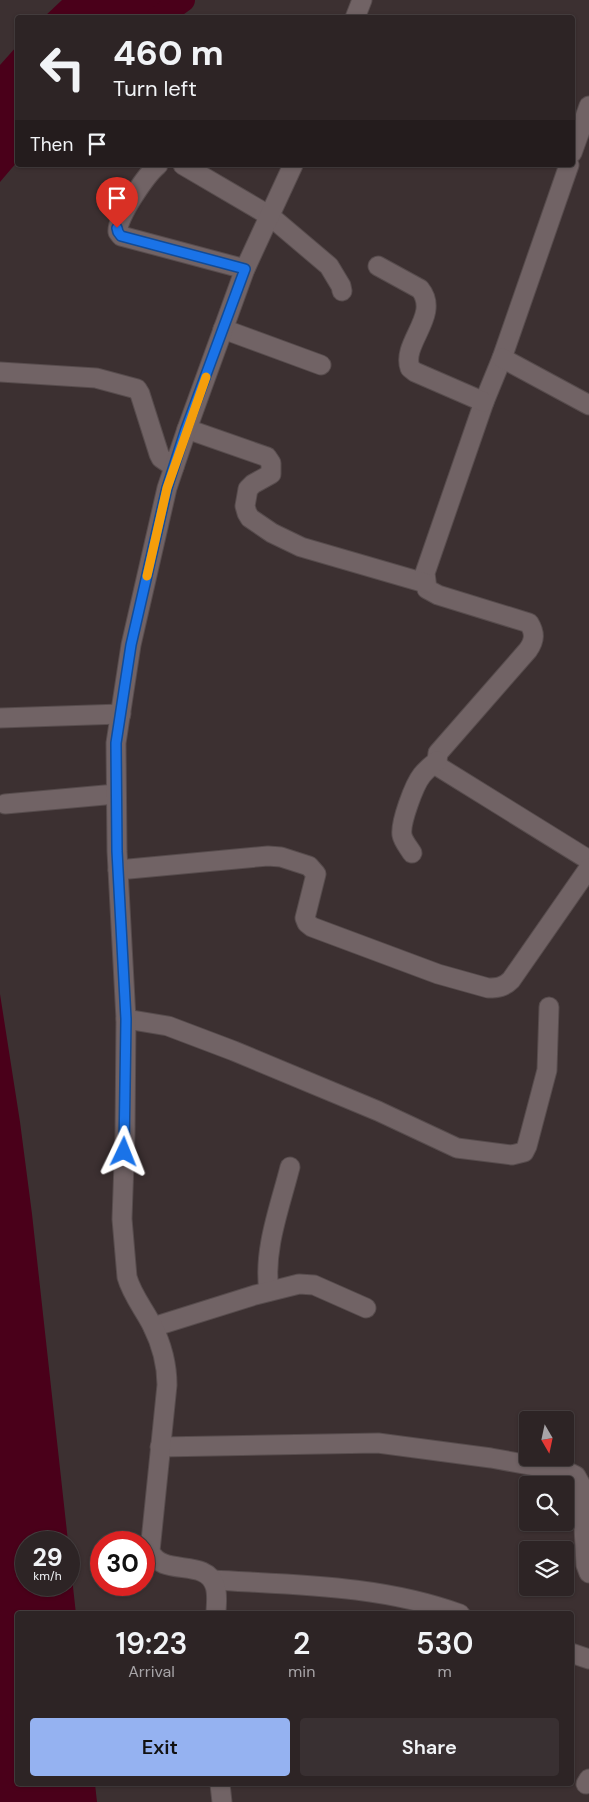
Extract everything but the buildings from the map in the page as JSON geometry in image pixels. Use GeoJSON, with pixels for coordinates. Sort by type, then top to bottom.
{"type":"FeatureCollection","features":[{"type":"Feature","properties":{"kind":"street"},"geometry":{"type":"LineString","coordinates":[[356,15],[362,0]]}},
{"type":"Feature","properties":{"kind":"street"},"geometry":{"type":"LineString","coordinates":[[575,145],[589,106]]}},
{"type":"Feature","properties":{"kind":"street"},"geometry":{"type":"LineString","coordinates":[[156,167],[128,204],[119,223],[118,232],[121,236],[245,269]]}},
{"type":"Feature","properties":{"kind":"street"},"geometry":{"type":"LineString","coordinates":[[187,167],[270,216],[329,266],[342,291]]}},
{"type":"Feature","properties":{"kind":"street"},"geometry":{"type":"LineString","coordinates":[[216,1611],[216,1588],[209,1575],[201,1571],[163,1564],[157,1561],[150,1551],[167,1368],[166,1358],[153,1326],[130,1286],[127,1277],[122,1220],[126,1019],[118,870],[116,743],[136,620],[167,488],[186,429],[245,269],[292,167]]}},
{"type":"Feature","properties":{"kind":"street"},"geometry":{"type":"LineString","coordinates":[[567,167],[502,358],[484,402],[425,573],[425,583],[427,589],[438,595],[529,623],[534,635],[533,642],[528,650],[438,753],[437,761],[439,767],[589,860]]}},
{"type":"Feature","properties":{"kind":"street"},"geometry":{"type":"LineString","coordinates":[[378,266],[420,289],[425,295],[425,315],[408,356],[410,368],[415,372],[484,402]]}},
{"type":"Feature","properties":{"kind":"street"},"geometry":{"type":"LineString","coordinates":[[223,329],[321,365]]}},
{"type":"Feature","properties":{"kind":"street"},"geometry":{"type":"LineString","coordinates":[[502,358],[589,405]]}},
{"type":"Feature","properties":{"kind":"street"},"geometry":{"type":"LineString","coordinates":[[0,372],[96,378],[137,388],[159,454],[161,458],[174,467]]}},
{"type":"Feature","properties":{"kind":"street"},"geometry":{"type":"LineString","coordinates":[[186,429],[267,457],[272,463],[271,474],[248,489],[246,513],[250,518],[301,547],[425,583]]}},
{"type":"Feature","properties":{"kind":"street"},"geometry":{"type":"LineString","coordinates":[[0,718],[121,714]]}},
{"type":"Feature","properties":{"kind":"street"},"geometry":{"type":"LineString","coordinates":[[412,853],[402,833],[407,810],[418,781],[423,773],[437,761]]}},
{"type":"Feature","properties":{"kind":"street"},"geometry":{"type":"LineString","coordinates":[[5,804],[116,794]]}},
{"type":"Feature","properties":{"kind":"street"},"geometry":{"type":"LineString","coordinates":[[118,870],[268,856],[281,857],[309,866],[316,874],[305,918],[307,924],[438,974],[488,988],[497,988],[504,986],[511,980],[589,868]]}},
{"type":"Feature","properties":{"kind":"street"},"geometry":{"type":"LineString","coordinates":[[126,1019],[168,1026],[234,1051],[378,1112],[457,1148],[512,1155],[524,1152],[527,1146],[547,1070],[549,1007]]}},
{"type":"Feature","properties":{"kind":"street"},"geometry":{"type":"LineString","coordinates":[[269,1291],[268,1257],[290,1167]]}},
{"type":"Feature","properties":{"kind":"street"},"geometry":{"type":"LineString","coordinates":[[153,1326],[269,1291],[307,1283],[314,1284],[366,1308]]}},
{"type":"Feature","properties":{"kind":"street"},"geometry":{"type":"LineString","coordinates":[[160,1448],[378,1443],[491,1458],[568,1472],[576,1476],[582,1487],[586,1565],[589,1573]]}},
{"type":"Feature","properties":{"kind":"street"},"geometry":{"type":"LineString","coordinates":[[213,1580],[352,1589],[423,1602],[451,1611]]}},
{"type":"Feature","properties":{"kind":"street"},"geometry":{"type":"LineString","coordinates":[[220,1786],[222,1802]]}},
{"type":"Feature","properties":{"kind":"shaded area"},"geometry":{"type":"Polygon","coordinates":[[[62,0],[176,0],[159,15],[46,15],[62,0]]]}},
{"type":"Feature","properties":{"kind":"shaded area"},"geometry":{"type":"Polygon","coordinates":[[[15,48],[15,164],[0,182],[0,65],[15,48]]]}},
{"type":"Feature","properties":{"kind":"shaded area"},"geometry":{"type":"Polygon","coordinates":[[[0,994],[32,1214],[67,1531],[15,1531],[15,1596],[74,1596],[76,1611],[15,1611],[15,1786],[95,1786],[97,1802],[0,1802],[0,994]]]}},
{"type":"Feature","properties":{"kind":"waterway"},"geometry":{"type":"LineString","coordinates":[[162,15],[183,0]]}},
{"type":"Feature","properties":{"kind":"slow traffic"},"geometry":{"type":"LineString","coordinates":[[147,576],[167,488],[186,429],[206,377]]}},
{"type":"Feature","properties":{"kind":"route"},"geometry":{"type":"LineString","coordinates":[[117,228],[121,236],[245,269],[186,429],[167,488],[131,645],[116,743],[117,851],[126,1019],[124,1152]]}}]}
